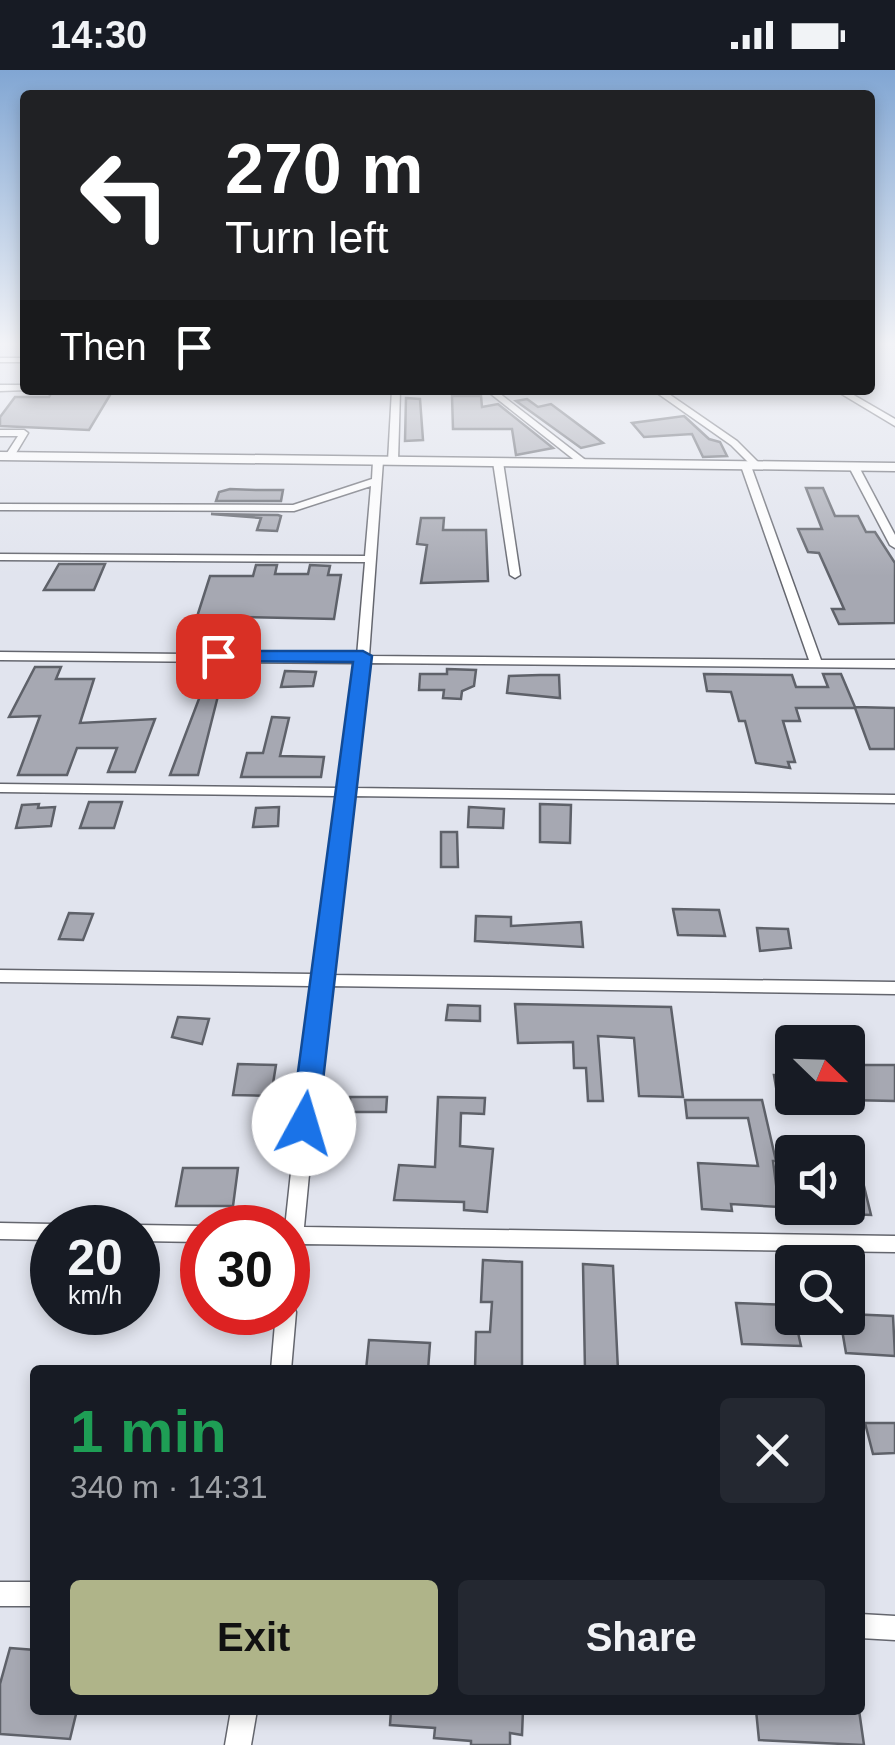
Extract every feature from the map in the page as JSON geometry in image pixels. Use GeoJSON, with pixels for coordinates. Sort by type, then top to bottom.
{"type":"FeatureCollection","features":[{"type":"Feature","properties":{"kind":"street"},"geometry":{"type":"LineString","coordinates":[[293,1205],[363,656],[376,481],[386,461],[392,419]]}},
{"type":"Feature","properties":{"kind":"street"},"geometry":{"type":"LineString","coordinates":[[528,419],[586,464]]}},
{"type":"Feature","properties":{"kind":"street"},"geometry":{"type":"LineString","coordinates":[[699,419],[734,443],[752,466],[816,663]]}},
{"type":"Feature","properties":{"kind":"street"},"geometry":{"type":"LineString","coordinates":[[0,433],[24,433],[5,456]]}},
{"type":"Feature","properties":{"kind":"street"},"geometry":{"type":"LineString","coordinates":[[5,456],[229,452],[386,461],[895,467]]}},
{"type":"Feature","properties":{"kind":"street"},"geometry":{"type":"LineString","coordinates":[[498,462],[515,575]]}},
{"type":"Feature","properties":{"kind":"street"},"geometry":{"type":"LineString","coordinates":[[854,467],[895,545]]}},
{"type":"Feature","properties":{"kind":"street"},"geometry":{"type":"LineString","coordinates":[[0,507],[294,508],[376,481]]}},
{"type":"Feature","properties":{"kind":"street"},"geometry":{"type":"LineString","coordinates":[[0,557],[371,560]]}},
{"type":"Feature","properties":{"kind":"street"},"geometry":{"type":"LineString","coordinates":[[0,656],[363,656],[895,664]]}},
{"type":"Feature","properties":{"kind":"street"},"geometry":{"type":"LineString","coordinates":[[0,788],[895,800]]}},
{"type":"Feature","properties":{"kind":"street"},"geometry":{"type":"LineString","coordinates":[[0,976],[320,977],[895,988]]}},
{"type":"Feature","properties":{"kind":"street"},"geometry":{"type":"LineString","coordinates":[[0,1231],[30,1232]]}},
{"type":"Feature","properties":{"kind":"street"},"geometry":{"type":"LineString","coordinates":[[310,1235],[895,1244]]}},
{"type":"Feature","properties":{"kind":"street"},"geometry":{"type":"LineString","coordinates":[[281,1365],[284,1335]]}},
{"type":"Feature","properties":{"kind":"street"},"geometry":{"type":"LineString","coordinates":[[0,1594],[30,1594]]}},
{"type":"Feature","properties":{"kind":"street"},"geometry":{"type":"LineString","coordinates":[[865,1626],[895,1628]]}},
{"type":"Feature","properties":{"kind":"street"},"geometry":{"type":"LineString","coordinates":[[238,1745],[243,1715]]}},
{"type":"Feature","properties":{"kind":"building"},"geometry":{"type":"Polygon","coordinates":[[[0,419],[95,419],[89,430],[0,426],[0,419]]]}},
{"type":"Feature","properties":{"kind":"building"},"geometry":{"type":"Polygon","coordinates":[[[406,419],[421,419],[423,440],[405,441],[406,419]]]}},
{"type":"Feature","properties":{"kind":"building"},"geometry":{"type":"Polygon","coordinates":[[[453,419],[517,419],[553,448],[516,455],[512,429],[453,429],[453,419]]]}},
{"type":"Feature","properties":{"kind":"building"},"geometry":{"type":"Polygon","coordinates":[[[541,419],[571,419],[603,443],[581,448],[541,419]]]}},
{"type":"Feature","properties":{"kind":"building"},"geometry":{"type":"Polygon","coordinates":[[[687,419],[709,439],[720,442],[727,456],[703,457],[692,434],[644,437],[632,423],[687,419]]]}},
{"type":"Feature","properties":{"kind":"building"},"geometry":{"type":"Polygon","coordinates":[[[806,488],[823,488],[835,516],[858,516],[866,532],[875,532],[895,563],[895,623],[839,624],[832,609],[844,609],[819,553],[808,552],[798,529],[822,529],[806,488]]]}},
{"type":"Feature","properties":{"kind":"building"},"geometry":{"type":"Polygon","coordinates":[[[283,490],[281,501],[216,501],[219,492],[283,490]]]}},
{"type":"Feature","properties":{"kind":"building"},"geometry":{"type":"Polygon","coordinates":[[[211,514],[281,516],[277,531],[257,530],[261,518],[211,514]]]}},
{"type":"Feature","properties":{"kind":"building"},"geometry":{"type":"Polygon","coordinates":[[[421,518],[444,518],[443,530],[486,530],[488,581],[421,583],[427,545],[417,544],[421,518]]]}},
{"type":"Feature","properties":{"kind":"building"},"geometry":{"type":"Polygon","coordinates":[[[59,564],[105,564],[94,590],[44,590],[59,564]]]}},
{"type":"Feature","properties":{"kind":"building"},"geometry":{"type":"Polygon","coordinates":[[[256,565],[277,565],[275,574],[308,574],[310,565],[330,566],[328,575],[341,575],[334,619],[242,617],[241,623],[195,623],[210,576],[253,576],[256,565]]]}},
{"type":"Feature","properties":{"kind":"building"},"geometry":{"type":"Polygon","coordinates":[[[35,667],[61,667],[56,679],[94,679],[80,723],[155,719],[135,772],[108,772],[117,748],[77,748],[67,775],[18,775],[40,716],[9,717],[35,667]]]}},
{"type":"Feature","properties":{"kind":"building"},"geometry":{"type":"Polygon","coordinates":[[[447,669],[476,670],[474,686],[462,691],[461,699],[443,698],[444,690],[419,690],[420,674],[447,674],[447,669]]]}},
{"type":"Feature","properties":{"kind":"building"},"geometry":{"type":"Polygon","coordinates":[[[285,671],[316,672],[313,686],[281,687],[285,671]]]}},
{"type":"Feature","properties":{"kind":"building"},"geometry":{"type":"Polygon","coordinates":[[[704,674],[792,675],[796,687],[828,687],[823,674],[841,674],[855,707],[895,708],[895,749],[870,749],[855,708],[796,708],[800,721],[783,721],[795,762],[788,762],[790,768],[756,763],[745,721],[739,721],[731,692],[707,691],[704,674]]]}},
{"type":"Feature","properties":{"kind":"building"},"geometry":{"type":"Polygon","coordinates":[[[559,675],[560,698],[507,693],[509,676],[559,675]]]}},
{"type":"Feature","properties":{"kind":"building"},"geometry":{"type":"Polygon","coordinates":[[[205,683],[221,684],[198,775],[170,775],[205,683]]]}},
{"type":"Feature","properties":{"kind":"building"},"geometry":{"type":"Polygon","coordinates":[[[272,717],[289,718],[280,756],[324,757],[321,777],[241,777],[247,753],[263,753],[272,717]]]}},
{"type":"Feature","properties":{"kind":"building"},"geometry":{"type":"Polygon","coordinates":[[[89,802],[122,802],[114,828],[80,828],[89,802]]]}},
{"type":"Feature","properties":{"kind":"building"},"geometry":{"type":"Polygon","coordinates":[[[39,804],[38,808],[55,807],[51,826],[16,828],[22,805],[39,804]]]}},
{"type":"Feature","properties":{"kind":"building"},"geometry":{"type":"Polygon","coordinates":[[[540,804],[571,805],[570,843],[540,842],[540,804]]]}},
{"type":"Feature","properties":{"kind":"building"},"geometry":{"type":"Polygon","coordinates":[[[279,807],[278,826],[253,827],[256,808],[279,807]]]}},
{"type":"Feature","properties":{"kind":"building"},"geometry":{"type":"Polygon","coordinates":[[[469,807],[504,809],[503,828],[468,827],[469,807]]]}},
{"type":"Feature","properties":{"kind":"building"},"geometry":{"type":"Polygon","coordinates":[[[441,832],[457,832],[458,867],[441,867],[441,832]]]}},
{"type":"Feature","properties":{"kind":"building"},"geometry":{"type":"Polygon","coordinates":[[[673,909],[719,910],[725,936],[678,935],[673,909]]]}},
{"type":"Feature","properties":{"kind":"building"},"geometry":{"type":"Polygon","coordinates":[[[69,913],[93,914],[83,940],[59,939],[69,913]]]}},
{"type":"Feature","properties":{"kind":"building"},"geometry":{"type":"Polygon","coordinates":[[[476,916],[511,917],[511,926],[581,922],[583,947],[475,941],[476,916]]]}},
{"type":"Feature","properties":{"kind":"building"},"geometry":{"type":"Polygon","coordinates":[[[757,928],[788,929],[791,948],[760,951],[757,928]]]}},
{"type":"Feature","properties":{"kind":"building"},"geometry":{"type":"Polygon","coordinates":[[[515,1004],[671,1007],[683,1097],[639,1096],[634,1038],[598,1036],[603,1101],[588,1101],[586,1068],[574,1068],[573,1042],[518,1043],[515,1004]]]}},
{"type":"Feature","properties":{"kind":"building"},"geometry":{"type":"Polygon","coordinates":[[[448,1005],[480,1006],[480,1021],[446,1020],[448,1005]]]}},
{"type":"Feature","properties":{"kind":"building"},"geometry":{"type":"Polygon","coordinates":[[[178,1017],[209,1019],[202,1044],[172,1037],[178,1017]]]}},
{"type":"Feature","properties":{"kind":"building"},"geometry":{"type":"Polygon","coordinates":[[[238,1064],[276,1065],[271,1096],[233,1095],[238,1064]]]}},
{"type":"Feature","properties":{"kind":"building"},"geometry":{"type":"Polygon","coordinates":[[[865,1065],[895,1065],[895,1101],[865,1100],[865,1065]]]}},
{"type":"Feature","properties":{"kind":"building"},"geometry":{"type":"Polygon","coordinates":[[[350,1097],[387,1097],[386,1112],[350,1112],[350,1097]]]}},
{"type":"Feature","properties":{"kind":"building"},"geometry":{"type":"Polygon","coordinates":[[[438,1097],[485,1098],[484,1114],[461,1113],[460,1146],[493,1149],[487,1212],[464,1210],[464,1202],[394,1200],[399,1165],[435,1167],[438,1097]]]}},
{"type":"Feature","properties":{"kind":"building"},"geometry":{"type":"Polygon","coordinates":[[[685,1100],[762,1100],[775,1157],[775,1207],[731,1204],[732,1211],[702,1209],[698,1163],[758,1166],[748,1118],[687,1118],[685,1100]]]}},
{"type":"Feature","properties":{"kind":"building"},"geometry":{"type":"Polygon","coordinates":[[[183,1168],[238,1168],[233,1205],[176,1206],[183,1168]]]}},
{"type":"Feature","properties":{"kind":"building"},"geometry":{"type":"Polygon","coordinates":[[[865,1190],[871,1215],[865,1215],[865,1190]]]}},
{"type":"Feature","properties":{"kind":"building"},"geometry":{"type":"Polygon","coordinates":[[[483,1260],[522,1262],[522,1365],[475,1365],[476,1332],[490,1332],[492,1302],[481,1302],[483,1260]]]}},
{"type":"Feature","properties":{"kind":"building"},"geometry":{"type":"Polygon","coordinates":[[[583,1264],[613,1266],[618,1365],[585,1365],[583,1264]]]}},
{"type":"Feature","properties":{"kind":"building"},"geometry":{"type":"Polygon","coordinates":[[[736,1303],[775,1304],[775,1335],[799,1335],[801,1346],[742,1344],[736,1303]]]}},
{"type":"Feature","properties":{"kind":"building"},"geometry":{"type":"Polygon","coordinates":[[[865,1315],[893,1316],[895,1356],[846,1353],[843,1335],[865,1335],[865,1315]]]}},
{"type":"Feature","properties":{"kind":"building"},"geometry":{"type":"Polygon","coordinates":[[[369,1340],[430,1343],[428,1365],[366,1365],[369,1340]]]}},
{"type":"Feature","properties":{"kind":"building"},"geometry":{"type":"Polygon","coordinates":[[[865,1423],[895,1423],[895,1453],[873,1454],[865,1423]]]}},
{"type":"Feature","properties":{"kind":"building"},"geometry":{"type":"Polygon","coordinates":[[[10,1648],[30,1650],[30,1715],[76,1715],[70,1739],[0,1734],[0,1684],[10,1648]]]}},
{"type":"Feature","properties":{"kind":"building"},"geometry":{"type":"Polygon","coordinates":[[[391,1715],[523,1715],[522,1735],[510,1733],[510,1745],[471,1745],[471,1741],[434,1738],[435,1728],[390,1725],[391,1715]]]}},
{"type":"Feature","properties":{"kind":"building"},"geometry":{"type":"Polygon","coordinates":[[[756,1715],[860,1715],[864,1745],[759,1740],[756,1715]]]}},
{"type":"Feature","properties":{"kind":"route"},"geometry":{"type":"LineString","coordinates":[[218,656],[363,656],[304,1124]]}}]}
